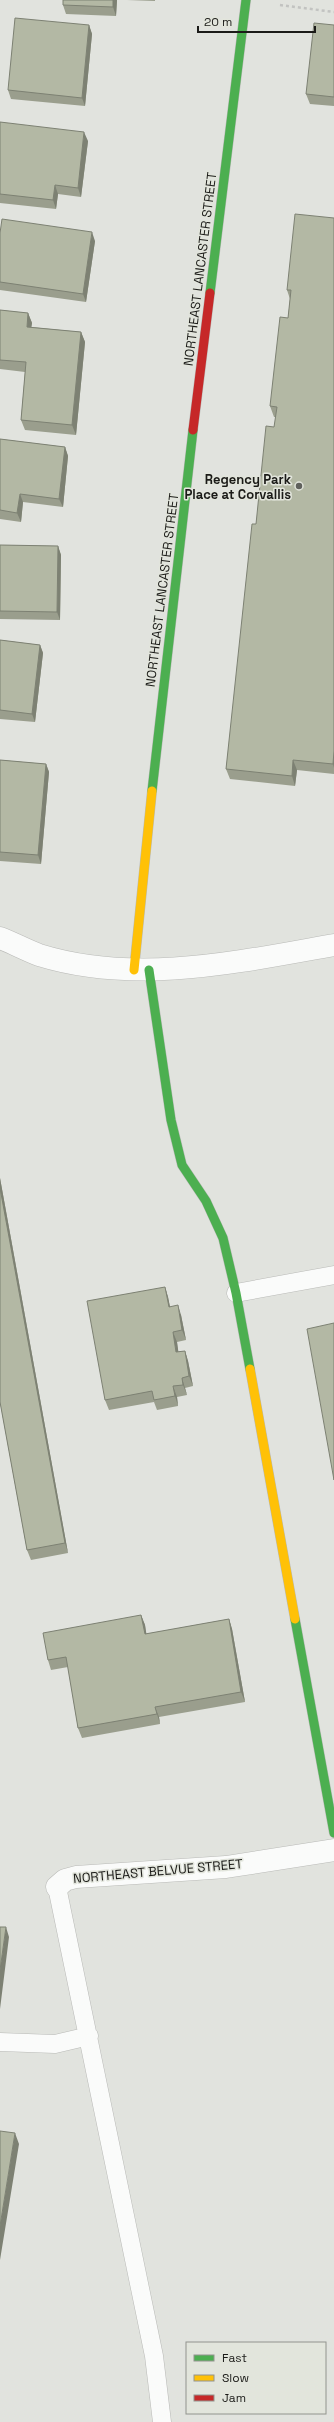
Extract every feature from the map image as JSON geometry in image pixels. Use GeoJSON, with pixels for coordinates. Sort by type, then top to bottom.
{"type":"FeatureCollection","features":[{"type":"Feature","properties":{"kind":"street","name":"NORTHEAST LANCASTER STREET"},"geometry":{"type":"LineString","coordinates":[[246,0],[206,326],[143,870],[141,970],[171,1120],[182,1165],[206,1201],[223,1238],[236,1294],[334,1833]]}},
{"type":"Feature","properties":{"kind":"street"},"geometry":{"type":"LineString","coordinates":[[0,938],[39,955],[86,965],[141,970],[182,969],[334,945]]}},
{"type":"Feature","properties":{"kind":"street","name":"NORTHEAST BELVUE STREET"},"geometry":{"type":"LineString","coordinates":[[57,1887],[65,1880],[76,1877],[226,1867],[334,1850]]}},
{"type":"Feature","properties":{"kind":"lane"},"geometry":{"type":"LineString","coordinates":[[236,1294],[334,1276]]}},
{"type":"Feature","properties":{"kind":"lane"},"geometry":{"type":"LineString","coordinates":[[57,1887],[154,2356],[162,2422]]}},
{"type":"Feature","properties":{"kind":"lane"},"geometry":{"type":"LineString","coordinates":[[0,2042],[55,2044],[89,2036]]}},
{"type":"Feature","properties":{"kind":"path"},"geometry":{"type":"LineString","coordinates":[[280,5],[334,12]]}},
{"type":"Feature","properties":{"kind":"building"},"geometry":{"type":"Polygon","coordinates":[[[63,0],[113,0],[113,7],[63,5],[63,0]]]}},
{"type":"Feature","properties":{"kind":"building"},"geometry":{"type":"Polygon","coordinates":[[[15,18],[89,25],[82,98],[8,90],[15,18]]]}},
{"type":"Feature","properties":{"kind":"building"},"geometry":{"type":"Polygon","coordinates":[[[314,23],[334,25],[334,97],[306,94],[314,23]]]}},
{"type":"Feature","properties":{"kind":"building"},"geometry":{"type":"Polygon","coordinates":[[[0,122],[84,132],[78,188],[55,185],[53,200],[0,194],[0,122]]]}},
{"type":"Feature","properties":{"kind":"building","name":"Regency Park Place at Corvallis"},"geometry":{"type":"Polygon","coordinates":[[[295,214],[334,218],[334,751],[333,764],[293,760],[292,776],[226,769],[252,524],[256,524],[266,426],[274,427],[277,407],[270,406],[280,317],[288,318],[291,290],[287,290],[295,214]]]}},
{"type":"Feature","properties":{"kind":"building"},"geometry":{"type":"Polygon","coordinates":[[[2,219],[92,232],[83,294],[0,282],[0,233],[2,219]]]}},
{"type":"Feature","properties":{"kind":"building"},"geometry":{"type":"Polygon","coordinates":[[[0,310],[28,313],[27,327],[81,332],[72,425],[21,420],[26,362],[0,360],[0,310]]]}},
{"type":"Feature","properties":{"kind":"building"},"geometry":{"type":"Polygon","coordinates":[[[0,439],[65,447],[59,499],[20,494],[17,513],[0,510],[0,439]]]}},
{"type":"Feature","properties":{"kind":"building"},"geometry":{"type":"Polygon","coordinates":[[[0,545],[58,546],[57,612],[0,611],[0,545]]]}},
{"type":"Feature","properties":{"kind":"building"},"geometry":{"type":"Polygon","coordinates":[[[0,640],[40,645],[32,714],[0,710],[0,640]]]}},
{"type":"Feature","properties":{"kind":"building"},"geometry":{"type":"Polygon","coordinates":[[[0,760],[46,764],[38,855],[0,852],[0,760]]]}},
{"type":"Feature","properties":{"kind":"building"},"geometry":{"type":"Polygon","coordinates":[[[0,1188],[65,1543],[27,1550],[0,1402],[0,1188]]]}},
{"type":"Feature","properties":{"kind":"building"},"geometry":{"type":"Polygon","coordinates":[[[165,1287],[169,1307],[178,1305],[182,1330],[173,1332],[176,1352],[185,1351],[189,1376],[182,1378],[183,1385],[173,1386],[175,1396],[154,1400],[152,1391],[105,1400],[87,1301],[165,1287]]]}},
{"type":"Feature","properties":{"kind":"building"},"geometry":{"type":"Polygon","coordinates":[[[334,1323],[334,1480],[307,1329],[334,1323]]]}},
{"type":"Feature","properties":{"kind":"building"},"geometry":{"type":"Polygon","coordinates":[[[141,1615],[145,1634],[229,1619],[241,1692],[155,1707],[157,1714],[78,1728],[66,1657],[48,1660],[43,1633],[141,1615]]]}},
{"type":"Feature","properties":{"kind":"building"},"geometry":{"type":"Polygon","coordinates":[[[0,1927],[6,1927],[0,1970],[0,1927]]]}},
{"type":"Feature","properties":{"kind":"building"},"geometry":{"type":"Polygon","coordinates":[[[0,2131],[15,2133],[0,2226],[0,2131]]]}},
{"type":"Feature","properties":{"kind":"traffic: fast"},"geometry":{"type":"LineString","coordinates":[[210,293],[246,0]]}},
{"type":"Feature","properties":{"kind":"traffic: fast"},"geometry":{"type":"LineString","coordinates":[[152,791],[193,430]]}},
{"type":"Feature","properties":{"kind":"traffic: fast"},"geometry":{"type":"LineString","coordinates":[[149,970],[171,1120],[182,1165],[206,1201],[223,1238],[236,1293],[250,1369]]}},
{"type":"Feature","properties":{"kind":"traffic: fast"},"geometry":{"type":"LineString","coordinates":[[295,1619],[334,1833]]}},
{"type":"Feature","properties":{"kind":"traffic: slow"},"geometry":{"type":"LineString","coordinates":[[134,970],[152,791]]}},
{"type":"Feature","properties":{"kind":"traffic: slow"},"geometry":{"type":"LineString","coordinates":[[250,1369],[295,1619]]}},
{"type":"Feature","properties":{"kind":"traffic: jam"},"geometry":{"type":"LineString","coordinates":[[193,430],[210,293]]}},
{"type":"Feature","properties":{"kind":"place","name":"Regency Park Place at Corvallis"},"geometry":{"type":"Point","coordinates":[299,486]}}]}
